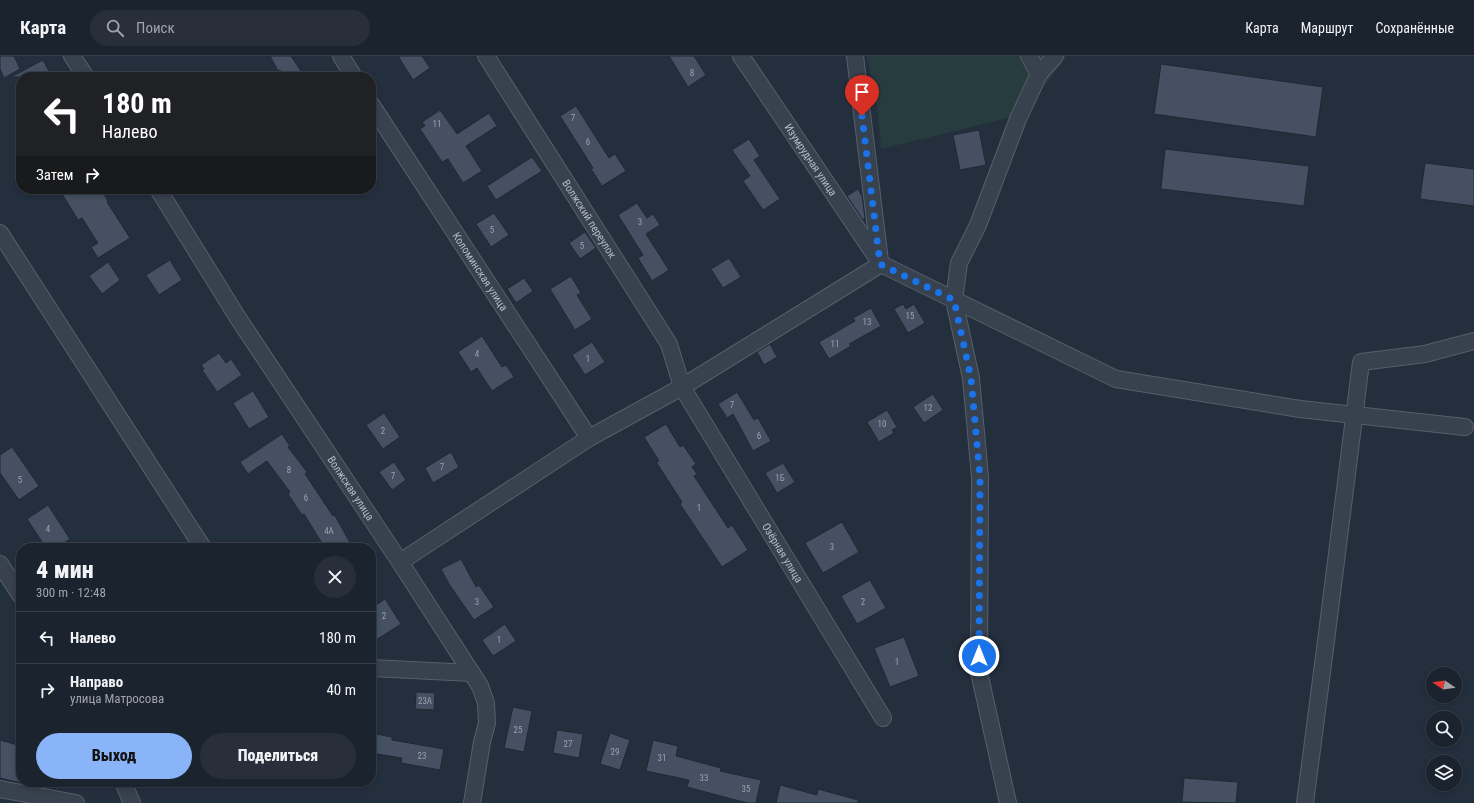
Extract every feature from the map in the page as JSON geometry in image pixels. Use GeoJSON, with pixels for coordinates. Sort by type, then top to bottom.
{"type":"FeatureCollection","features":[{"type":"Feature","properties":{"kind":"street"},"geometry":{"type":"LineString","coordinates":[[72,56],[83,72]]}},
{"type":"Feature","properties":{"kind":"street"},"geometry":{"type":"LineString","coordinates":[[341,56],[351,72]]}},
{"type":"Feature","properties":{"kind":"street","name":"Волжский переулок"},"geometry":{"type":"LineString","coordinates":[[486,56],[669,344],[682,387]]}},
{"type":"Feature","properties":{"kind":"street","name":"Изумрудная улица"},"geometry":{"type":"LineString","coordinates":[[741,56],[880,264]]}},
{"type":"Feature","properties":{"kind":"street"},"geometry":{"type":"LineString","coordinates":[[855,56],[880,264]]}},
{"type":"Feature","properties":{"kind":"street"},"geometry":{"type":"LineString","coordinates":[[1030,56],[1039,74]]}},
{"type":"Feature","properties":{"kind":"street"},"geometry":{"type":"LineString","coordinates":[[1008,803],[978,672],[980,477],[971,378],[954,300],[958,263],[978,225],[1018,119],[1039,74],[1055,56]]}},
{"type":"Feature","properties":{"kind":"street","name":"Коломинская улица"},"geometry":{"type":"LineString","coordinates":[[376,112],[589,438]]}},
{"type":"Feature","properties":{"kind":"street","name":"Волжская улица"},"geometry":{"type":"LineString","coordinates":[[161,194],[238,318],[400,562],[480,686],[486,703],[487,723],[482,742],[472,803]]}},
{"type":"Feature","properties":{"kind":"street"},"geometry":{"type":"LineString","coordinates":[[0,233],[200,543]]}},
{"type":"Feature","properties":{"kind":"street"},"geometry":{"type":"LineString","coordinates":[[400,562],[589,438],[682,387],[880,264]]}},
{"type":"Feature","properties":{"kind":"street"},"geometry":{"type":"LineString","coordinates":[[880,264],[1116,379],[1300,409],[1465,427]]}},
{"type":"Feature","properties":{"kind":"street"},"geometry":{"type":"LineString","coordinates":[[1304,803],[1361,362],[1425,354],[1474,342]]}},
{"type":"Feature","properties":{"kind":"street","name":"Озёрная улица"},"geometry":{"type":"LineString","coordinates":[[682,387],[883,718]]}},
{"type":"Feature","properties":{"kind":"street"},"geometry":{"type":"LineString","coordinates":[[0,564],[16,588]]}},
{"type":"Feature","properties":{"kind":"street"},"geometry":{"type":"LineString","coordinates":[[376,668],[472,673]]}},
{"type":"Feature","properties":{"kind":"street"},"geometry":{"type":"LineString","coordinates":[[125,787],[132,803]]}},
{"type":"Feature","properties":{"kind":"street"},"geometry":{"type":"LineString","coordinates":[[0,789],[76,803]]}},
{"type":"Feature","properties":{"kind":"green space"},"geometry":{"type":"Polygon","coordinates":[[[867,56],[1067,56],[1024,114],[881,149],[878,113],[867,56]]]}},
{"type":"Feature","properties":{"kind":"building"},"geometry":{"type":"Polygon","coordinates":[[[0,56],[14,56],[20,69],[4,78],[0,69],[0,56]]]}},
{"type":"Feature","properties":{"kind":"building"},"geometry":{"type":"Polygon","coordinates":[[[270,56],[291,56],[302,72],[281,72],[280,70],[278,71],[270,56]]]}},
{"type":"Feature","properties":{"kind":"building"},"geometry":{"type":"Polygon","coordinates":[[[398,56],[422,56],[430,68],[413,80],[398,56]]]}},
{"type":"Feature","properties":{"kind":"building"},"geometry":{"type":"Polygon","coordinates":[[[669,56],[694,56],[706,75],[688,87],[669,56]]]}},
{"type":"Feature","properties":{"kind":"building"},"geometry":{"type":"Polygon","coordinates":[[[43,60],[49,72],[20,72],[43,60]]]}},
{"type":"Feature","properties":{"kind":"building"},"geometry":{"type":"Polygon","coordinates":[[[1161,64],[1323,87],[1316,137],[1154,114],[1161,64]]]}},
{"type":"Feature","properties":{"kind":"building"},"geometry":{"type":"Polygon","coordinates":[[[576,106],[609,158],[615,154],[626,171],[602,186],[591,169],[593,168],[560,116],[576,106]]]}},
{"type":"Feature","properties":{"kind":"building"},"geometry":{"type":"Polygon","coordinates":[[[440,110],[457,134],[489,113],[497,126],[466,146],[482,171],[463,183],[448,159],[442,162],[420,129],[425,126],[422,122],[440,110]]]}},
{"type":"Feature","properties":{"kind":"building"},"geometry":{"type":"Polygon","coordinates":[[[979,130],[986,165],[960,170],[953,135],[979,130]]]}},
{"type":"Feature","properties":{"kind":"building"},"geometry":{"type":"Polygon","coordinates":[[[749,139],[760,156],[754,160],[780,199],[763,210],[743,181],[750,176],[732,150],[749,139]]]}},
{"type":"Feature","properties":{"kind":"building"},"geometry":{"type":"Polygon","coordinates":[[[1165,149],[1309,166],[1304,206],[1161,189],[1165,149]]]}},
{"type":"Feature","properties":{"kind":"building"},"geometry":{"type":"Polygon","coordinates":[[[532,157],[542,171],[496,200],[487,186],[532,157]]]}},
{"type":"Feature","properties":{"kind":"building"},"geometry":{"type":"Polygon","coordinates":[[[1425,163],[1474,169],[1474,206],[1420,199],[1425,163]]]}},
{"type":"Feature","properties":{"kind":"building"},"geometry":{"type":"Polygon","coordinates":[[[858,189],[862,196],[865,218],[863,220],[847,196],[858,189]]]}},
{"type":"Feature","properties":{"kind":"building"},"geometry":{"type":"Polygon","coordinates":[[[62,194],[104,194],[108,201],[107,202],[130,238],[98,258],[91,247],[98,243],[82,218],[78,220],[62,194]]]}},
{"type":"Feature","properties":{"kind":"building"},"geometry":{"type":"Polygon","coordinates":[[[637,203],[647,218],[653,214],[660,225],[646,234],[669,270],[652,281],[638,258],[643,255],[618,215],[637,203]]]}},
{"type":"Feature","properties":{"kind":"building"},"geometry":{"type":"Polygon","coordinates":[[[494,213],[509,235],[491,247],[476,224],[494,213]]]}},
{"type":"Feature","properties":{"kind":"building"},"geometry":{"type":"Polygon","coordinates":[[[585,232],[596,248],[580,259],[569,243],[585,232]]]}},
{"type":"Feature","properties":{"kind":"building"},"geometry":{"type":"Polygon","coordinates":[[[729,258],[741,277],[723,288],[711,269],[729,258]]]}},
{"type":"Feature","properties":{"kind":"building"},"geometry":{"type":"Polygon","coordinates":[[[170,260],[182,280],[159,295],[146,275],[170,260]]]}},
{"type":"Feature","properties":{"kind":"building"},"geometry":{"type":"Polygon","coordinates":[[[108,262],[120,280],[102,294],[89,276],[108,262]]]}},
{"type":"Feature","properties":{"kind":"building"},"geometry":{"type":"Polygon","coordinates":[[[571,276],[581,293],[577,295],[592,319],[575,330],[550,289],[571,276]]]}},
{"type":"Feature","properties":{"kind":"building"},"geometry":{"type":"Polygon","coordinates":[[[524,278],[533,291],[516,303],[507,289],[524,278]]]}},
{"type":"Feature","properties":{"kind":"building"},"geometry":{"type":"Polygon","coordinates":[[[903,304],[906,309],[914,304],[925,323],[908,333],[894,309],[903,304]]]}},
{"type":"Feature","properties":{"kind":"building"},"geometry":{"type":"Polygon","coordinates":[[[871,308],[881,326],[849,344],[851,346],[829,359],[819,342],[855,321],[853,318],[871,308]]]}},
{"type":"Feature","properties":{"kind":"building"},"geometry":{"type":"Polygon","coordinates":[[[482,336],[502,367],[506,365],[514,377],[492,391],[477,368],[471,372],[458,352],[482,336]]]}},
{"type":"Feature","properties":{"kind":"building"},"geometry":{"type":"Polygon","coordinates":[[[592,342],[605,362],[585,375],[572,355],[592,342]]]}},
{"type":"Feature","properties":{"kind":"building"},"geometry":{"type":"Polygon","coordinates":[[[770,344],[777,357],[764,365],[757,352],[770,344]]]}},
{"type":"Feature","properties":{"kind":"building"},"geometry":{"type":"Polygon","coordinates":[[[219,353],[226,363],[231,359],[242,375],[217,392],[202,370],[204,369],[201,365],[219,353]]]}},
{"type":"Feature","properties":{"kind":"building"},"geometry":{"type":"Polygon","coordinates":[[[253,391],[269,417],[249,429],[233,403],[253,391]]]}},
{"type":"Feature","properties":{"kind":"building"},"geometry":{"type":"Polygon","coordinates":[[[737,392],[754,420],[758,418],[771,441],[753,451],[733,414],[727,418],[718,404],[737,392]]]}},
{"type":"Feature","properties":{"kind":"building"},"geometry":{"type":"Polygon","coordinates":[[[933,394],[943,410],[924,423],[913,407],[933,394]]]}},
{"type":"Feature","properties":{"kind":"building"},"geometry":{"type":"Polygon","coordinates":[[[887,410],[897,427],[892,430],[894,433],[879,442],[867,422],[887,410]]]}},
{"type":"Feature","properties":{"kind":"building"},"geometry":{"type":"Polygon","coordinates":[[[384,413],[400,437],[383,449],[366,425],[384,413]]]}},
{"type":"Feature","properties":{"kind":"building"},"geometry":{"type":"Polygon","coordinates":[[[666,424],[680,447],[683,445],[696,464],[692,467],[697,474],[694,476],[728,528],[732,525],[748,550],[722,567],[680,504],[682,502],[656,462],[659,461],[644,437],[666,424]]]}},
{"type":"Feature","properties":{"kind":"building"},"geometry":{"type":"Polygon","coordinates":[[[282,434],[290,446],[288,447],[307,472],[305,474],[333,516],[334,514],[350,543],[322,543],[304,514],[302,515],[288,494],[290,492],[267,461],[248,474],[240,462],[282,434]]]}},
{"type":"Feature","properties":{"kind":"building"},"geometry":{"type":"Polygon","coordinates":[[[12,447],[39,486],[19,500],[0,473],[0,455],[12,447]]]}},
{"type":"Feature","properties":{"kind":"building"},"geometry":{"type":"Polygon","coordinates":[[[451,452],[459,467],[433,483],[425,468],[451,452]]]}},
{"type":"Feature","properties":{"kind":"building"},"geometry":{"type":"Polygon","coordinates":[[[394,462],[406,480],[392,490],[379,472],[394,462]]]}},
{"type":"Feature","properties":{"kind":"building"},"geometry":{"type":"Polygon","coordinates":[[[783,463],[795,482],[777,493],[765,473],[783,463]]]}},
{"type":"Feature","properties":{"kind":"building"},"geometry":{"type":"Polygon","coordinates":[[[48,505],[70,539],[64,543],[43,543],[27,519],[48,505]]]}},
{"type":"Feature","properties":{"kind":"building"},"geometry":{"type":"Polygon","coordinates":[[[842,522],[859,552],[823,573],[805,543],[842,522]]]}},
{"type":"Feature","properties":{"kind":"building"},"geometry":{"type":"Polygon","coordinates":[[[461,559],[476,587],[479,585],[494,607],[474,620],[449,584],[441,569],[461,559]]]}},
{"type":"Feature","properties":{"kind":"building"},"geometry":{"type":"Polygon","coordinates":[[[870,580],[886,608],[857,624],[841,596],[870,580]]]}},
{"type":"Feature","properties":{"kind":"building"},"geometry":{"type":"Polygon","coordinates":[[[385,599],[401,624],[376,640],[376,605],[385,599]]]}},
{"type":"Feature","properties":{"kind":"building"},"geometry":{"type":"Polygon","coordinates":[[[505,624],[516,641],[493,656],[482,640],[505,624]]]}},
{"type":"Feature","properties":{"kind":"building"},"geometry":{"type":"Polygon","coordinates":[[[904,637],[919,676],[890,687],[874,648],[904,637]]]}},
{"type":"Feature","properties":{"kind":"building"},"geometry":{"type":"Polygon","coordinates":[[[416,692],[435,693],[434,710],[415,709],[416,692]]]}},
{"type":"Feature","properties":{"kind":"building"},"geometry":{"type":"Polygon","coordinates":[[[513,707],[532,711],[524,752],[504,748],[513,707]]]}},
{"type":"Feature","properties":{"kind":"building"},"geometry":{"type":"Polygon","coordinates":[[[557,730],[583,734],[579,758],[553,753],[557,730]]]}},
{"type":"Feature","properties":{"kind":"building"},"geometry":{"type":"Polygon","coordinates":[[[610,733],[630,740],[620,770],[600,764],[610,733]]]}},
{"type":"Feature","properties":{"kind":"building"},"geometry":{"type":"Polygon","coordinates":[[[376,734],[392,737],[392,740],[444,749],[440,770],[401,763],[402,758],[376,754],[376,734]]]}},
{"type":"Feature","properties":{"kind":"building"},"geometry":{"type":"Polygon","coordinates":[[[0,740],[16,745],[16,782],[0,778],[0,740]]]}},
{"type":"Feature","properties":{"kind":"building"},"geometry":{"type":"Polygon","coordinates":[[[653,740],[678,746],[676,756],[721,768],[720,771],[761,780],[756,803],[748,803],[687,787],[689,780],[646,771],[653,740]]]}},
{"type":"Feature","properties":{"kind":"building"},"geometry":{"type":"Polygon","coordinates":[[[1184,778],[1238,782],[1236,803],[1182,802],[1184,778]]]}},
{"type":"Feature","properties":{"kind":"building"},"geometry":{"type":"Polygon","coordinates":[[[780,785],[817,795],[818,789],[858,800],[858,803],[776,803],[780,785]]]}},
{"type":"Feature","properties":{"kind":"route"},"geometry":{"type":"LineString","coordinates":[[862,116],[880,264],[954,300],[971,378],[980,477],[979,656]]}}]}
